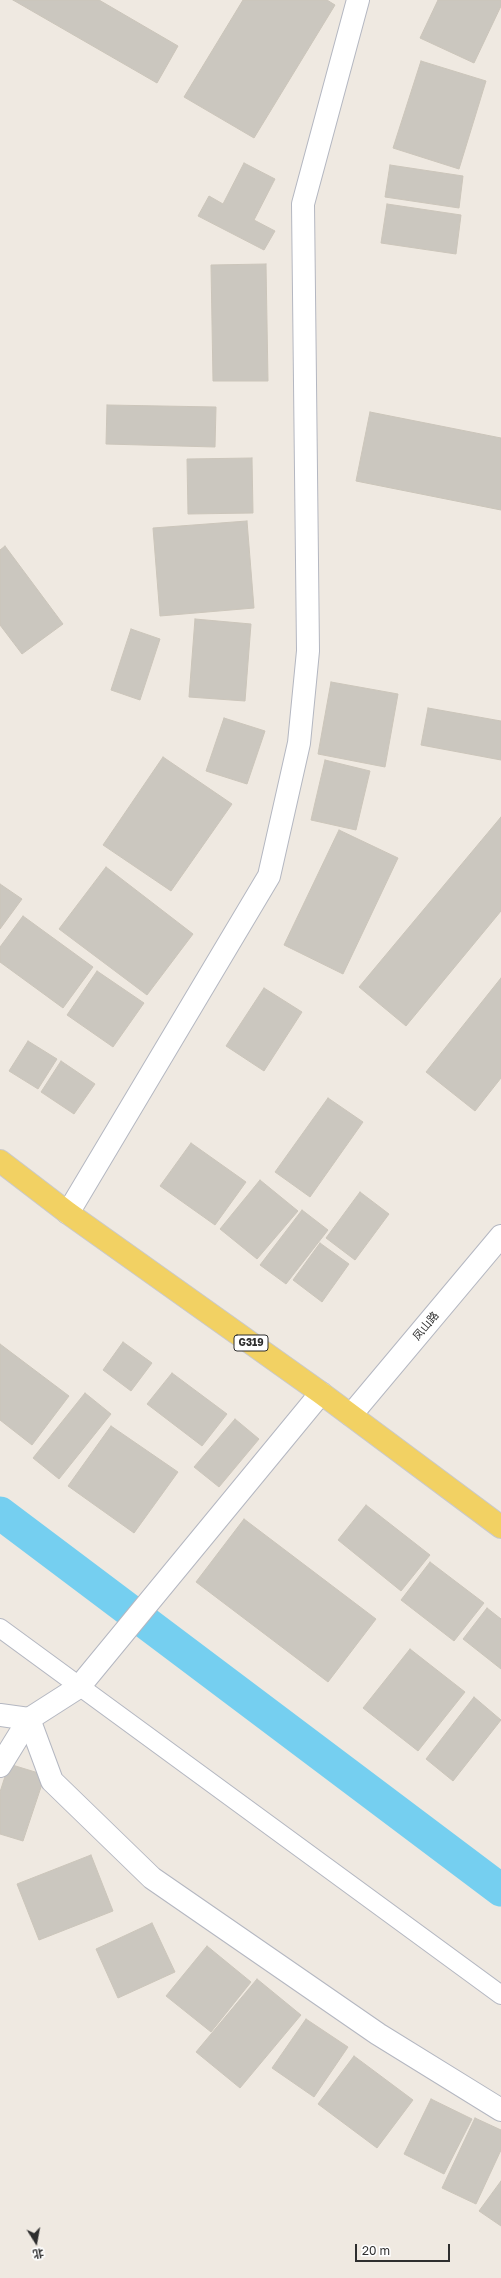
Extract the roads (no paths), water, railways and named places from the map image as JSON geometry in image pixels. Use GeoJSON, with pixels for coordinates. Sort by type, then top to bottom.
{"type":"FeatureCollection","features":[{"type":"Feature","properties":{"kind":"main road","name":"G319"},"geometry":{"type":"LineString","coordinates":[[0,1161],[68,1213],[321,1393],[501,1527]]}},
{"type":"Feature","properties":{"kind":"street"},"geometry":{"type":"LineString","coordinates":[[68,1213],[269,876],[299,743],[308,651],[303,204],[358,0]]}},
{"type":"Feature","properties":{"kind":"street","name":"凤山路"},"geometry":{"type":"LineString","coordinates":[[351,1415],[501,1236]]}},
{"type":"Feature","properties":{"kind":"street"},"geometry":{"type":"LineString","coordinates":[[0,1766],[29,1719],[79,1687],[321,1393]]}},
{"type":"Feature","properties":{"kind":"street"},"geometry":{"type":"LineString","coordinates":[[0,1715],[29,1719]]}},
{"type":"Feature","properties":{"kind":"street"},"geometry":{"type":"LineString","coordinates":[[29,1719],[52,1781],[152,1878],[378,2034],[501,2110]]}},
{"type":"Feature","properties":{"kind":"lane"},"geometry":{"type":"LineString","coordinates":[[0,1628],[501,1995]]}},
{"type":"Feature","properties":{"kind":"waterway"},"geometry":{"type":"LineString","coordinates":[[0,1513],[501,1890]]}}]}
